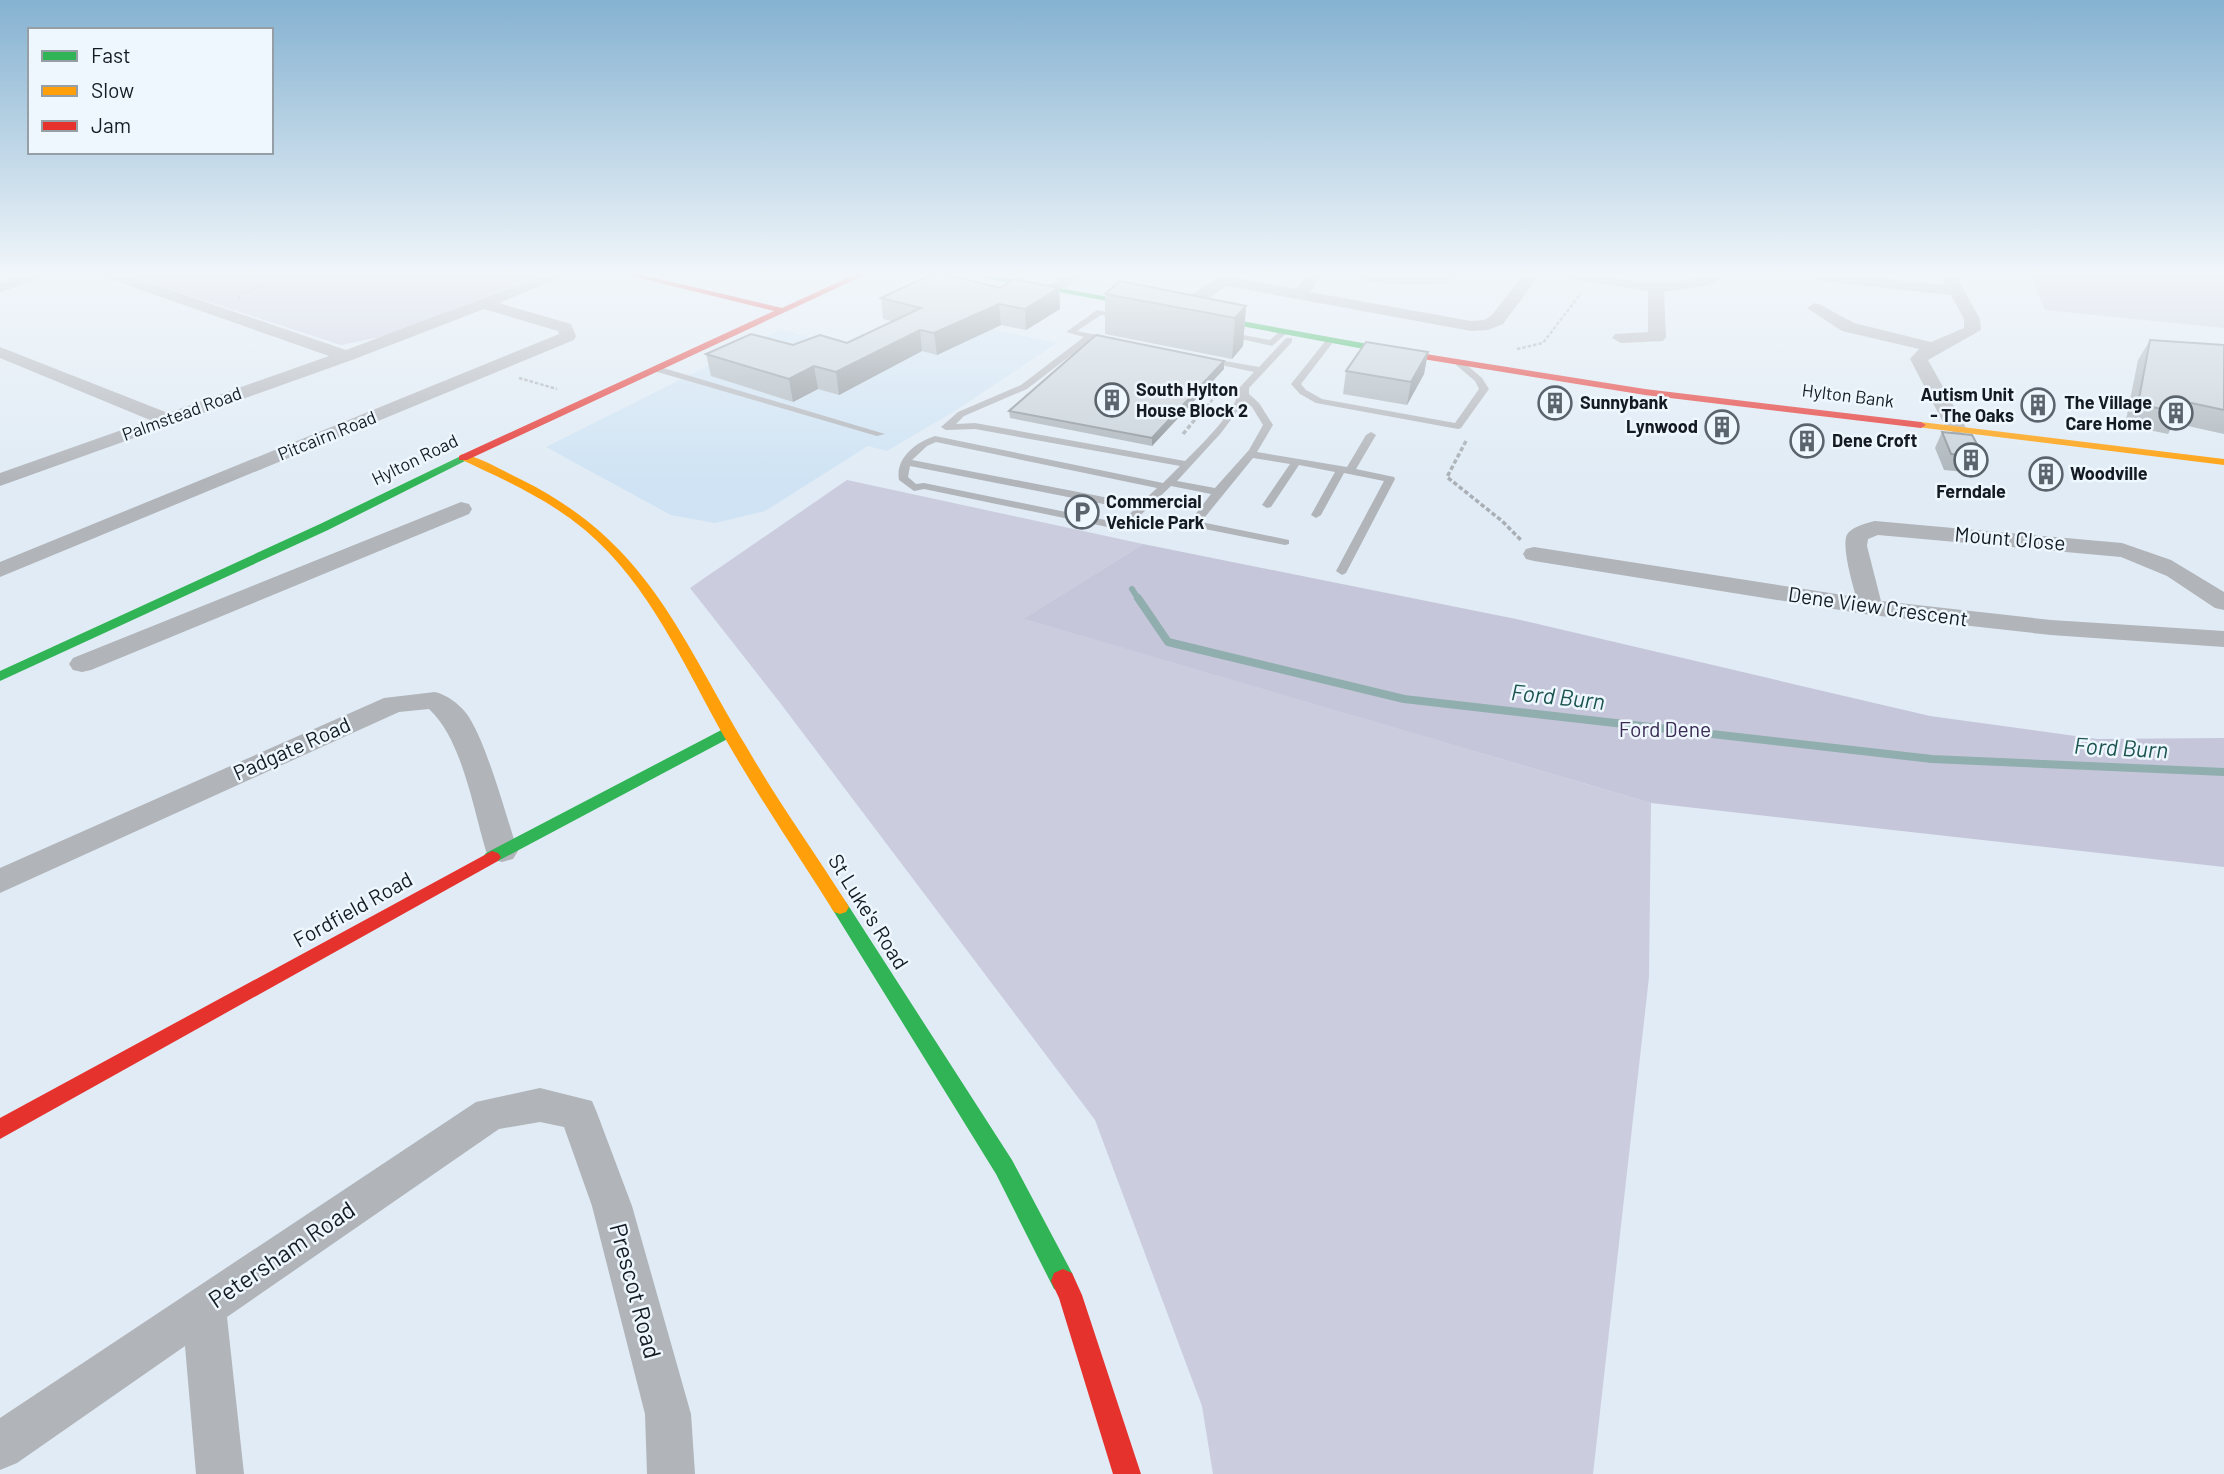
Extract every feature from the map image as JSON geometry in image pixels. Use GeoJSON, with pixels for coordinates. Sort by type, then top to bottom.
{"type":"FeatureCollection","features":[{"type":"Feature","properties":{"kind":"street"},"geometry":{"type":"LineString","coordinates":[[308,343],[346,356]]}},
{"type":"Feature","properties":{"kind":"street","name":"Palmstead Road"},"geometry":{"type":"LineString","coordinates":[[0,480],[381,343]]}},
{"type":"Feature","properties":{"kind":"street","name":"Pitcairn Road"},"geometry":{"type":"LineString","coordinates":[[0,570],[552,343]]}},
{"type":"Feature","properties":{"kind":"street","name":"Hylton Road"},"geometry":{"type":"LineString","coordinates":[[0,677],[223,574],[464,457],[657,369],[722,343]]}},
{"type":"Feature","properties":{"kind":"street","name":"Hylton Bank"},"geometry":{"type":"LineString","coordinates":[[1340,343],[1645,392],[2224,462]]}},
{"type":"Feature","properties":{"kind":"street"},"geometry":{"type":"LineString","coordinates":[[1908,343],[1930,347],[1945,343]]}},
{"type":"Feature","properties":{"kind":"street"},"geometry":{"type":"LineString","coordinates":[[1930,347],[1919,359],[1956,428]]}},
{"type":"Feature","properties":{"kind":"street"},"geometry":{"type":"LineString","coordinates":[[0,352],[166,419]]}},
{"type":"Feature","properties":{"kind":"street","name":"St Luke's Road"},"geometry":{"type":"LineString","coordinates":[[464,457],[525,486],[590,527],[627,564],[691,655],[729,731],[1004,1167],[1070,1295],[1127,1474]]}},
{"type":"Feature","properties":{"kind":"street"},"geometry":{"type":"LineString","coordinates":[[82,664],[461,509]]}},
{"type":"Feature","properties":{"kind":"street","name":"Mount Close"},"geometry":{"type":"LineString","coordinates":[[1871,608],[1856,545],[1857,536],[1875,528],[2122,550],[2165,564],[2224,603]]}},
{"type":"Feature","properties":{"kind":"street","name":"Dene View Crescent"},"geometry":{"type":"LineString","coordinates":[[1534,554],[1871,608],[1951,618],[2155,637],[2224,639]]}},
{"type":"Feature","properties":{"kind":"street"},"geometry":{"type":"LineString","coordinates":[[223,574],[257,591]]}},
{"type":"Feature","properties":{"kind":"street","name":"Padgate Road"},"geometry":{"type":"LineString","coordinates":[[0,881],[394,704],[435,700],[455,718],[471,755],[502,851]]}},
{"type":"Feature","properties":{"kind":"street","name":"Fordfield Road"},"geometry":{"type":"LineString","coordinates":[[0,1129],[502,851],[729,731]]}},
{"type":"Feature","properties":{"kind":"street","name":"Petersham Road"},"geometry":{"type":"LineString","coordinates":[[0,1446],[490,1114],[540,1105],[578,1113]]}},
{"type":"Feature","properties":{"kind":"street","name":"Prescot Road"},"geometry":{"type":"LineString","coordinates":[[578,1113],[612,1206],[668,1414],[671,1474]]}},
{"type":"Feature","properties":{"kind":"street"},"geometry":{"type":"LineString","coordinates":[[204,1308],[220,1474]]}},
{"type":"Feature","properties":{"kind":"lane"},"geometry":{"type":"LineString","coordinates":[[1082,343],[1024,387],[961,414],[905,462],[903,478],[914,488],[924,486],[1122,527],[1227,423],[1244,395],[1244,388],[1281,343]]}},
{"type":"Feature","properties":{"kind":"lane"},"geometry":{"type":"LineString","coordinates":[[1329,343],[1296,384],[1303,392],[1319,401],[1458,426],[1484,388],[1479,380],[1459,363]]}},
{"type":"Feature","properties":{"kind":"lane"},"geometry":{"type":"LineString","coordinates":[[1194,357],[1259,370]]}},
{"type":"Feature","properties":{"kind":"lane"},"geometry":{"type":"LineString","coordinates":[[657,369],[880,435]]}},
{"type":"Feature","properties":{"kind":"lane"},"geometry":{"type":"LineString","coordinates":[[1244,395],[1256,405],[1268,425],[1250,454],[1194,524],[1285,542]]}},
{"type":"Feature","properties":{"kind":"lane"},"geometry":{"type":"LineString","coordinates":[[946,427],[975,426],[1186,464]]}},
{"type":"Feature","properties":{"kind":"lane"},"geometry":{"type":"LineString","coordinates":[[1316,514],[1371,435]]}},
{"type":"Feature","properties":{"kind":"lane"},"geometry":{"type":"LineString","coordinates":[[935,439],[1218,492]]}},
{"type":"Feature","properties":{"kind":"lane"},"geometry":{"type":"LineString","coordinates":[[1250,454],[1390,479],[1342,571]]}},
{"type":"Feature","properties":{"kind":"lane"},"geometry":{"type":"LineString","coordinates":[[905,462],[1142,508]]}},
{"type":"Feature","properties":{"kind":"lane"},"geometry":{"type":"LineString","coordinates":[[1267,505],[1296,462]]}},
{"type":"Feature","properties":{"kind":"path"},"geometry":{"type":"LineString","coordinates":[[488,369],[592,398]]}},
{"type":"Feature","properties":{"kind":"path"},"geometry":{"type":"LineString","coordinates":[[1183,434],[1229,380]]}},
{"type":"Feature","properties":{"kind":"path"},"geometry":{"type":"LineString","coordinates":[[1472,430],[1447,477],[1510,529]]}},
{"type":"Feature","properties":{"kind":"shaded area"},"geometry":{"type":"Polygon","coordinates":[[[754,343],[829,343],[865,353],[886,343],[1057,343],[958,409],[887,451],[868,446],[765,511],[715,523],[671,515],[546,447],[754,343]]]}},
{"type":"Feature","properties":{"kind":"shaded area"},"geometry":{"type":"Polygon","coordinates":[[[847,480],[1143,544],[1025,619],[1651,803],[1649,977],[1593,1474],[1213,1474],[1202,1406],[1095,1120],[781,704],[690,588],[847,480]]]}},
{"type":"Feature","properties":{"kind":"green space","name":"Ford Dene"},"geometry":{"type":"Polygon","coordinates":[[[1143,544],[1516,619],[1930,716],[2097,739],[2224,738],[2224,867],[1651,803],[1024,619],[1143,544]]]}},
{"type":"Feature","properties":{"kind":"building"},"geometry":{"type":"Polygon","coordinates":[[[731,343],[894,343],[836,372],[814,366],[789,379],[706,354],[731,343]]]}},
{"type":"Feature","properties":{"kind":"building","name":"South Hylton House Block 2"},"geometry":{"type":"Polygon","coordinates":[[[1087,343],[1134,343],[1224,361],[1152,438],[1009,411],[1087,343]]]}},
{"type":"Feature","properties":{"kind":"building"},"geometry":{"type":"Polygon","coordinates":[[[1365,343],[1428,352],[1411,382],[1346,371],[1365,343]]]}},
{"type":"Feature","properties":{"kind":"building"},"geometry":{"type":"Polygon","coordinates":[[[2149,343],[2224,345],[2224,410],[2182,401],[2180,413],[2138,404],[2149,343]]]}},
{"type":"Feature","properties":{"kind":"building"},"geometry":{"type":"Polygon","coordinates":[[[1942,432],[1972,435],[1984,457],[1951,454],[1942,432]]]}},
{"type":"Feature","properties":{"kind":"waterway","name":"Ford Burn"},"geometry":{"type":"LineString","coordinates":[[1132,589],[1139,600]]}},
{"type":"Feature","properties":{"kind":"waterway","name":"Ford Burn"},"geometry":{"type":"LineString","coordinates":[[1138,598],[1168,642],[1404,699],[1932,759],[2224,772]]}},
{"type":"Feature","properties":{"kind":"traffic: fast"},"geometry":{"type":"LineString","coordinates":[[1345,343],[1407,354]]}},
{"type":"Feature","properties":{"kind":"traffic: fast"},"geometry":{"type":"LineString","coordinates":[[0,677],[324,527],[463,458]]}},
{"type":"Feature","properties":{"kind":"traffic: fast"},"geometry":{"type":"LineString","coordinates":[[492,857],[729,731]]}},
{"type":"Feature","properties":{"kind":"traffic: fast"},"geometry":{"type":"LineString","coordinates":[[840,907],[1004,1167],[1063,1281]]}},
{"type":"Feature","properties":{"kind":"traffic: slow"},"geometry":{"type":"LineString","coordinates":[[1921,425],[2224,462]]}},
{"type":"Feature","properties":{"kind":"traffic: slow"},"geometry":{"type":"LineString","coordinates":[[464,457],[529,488],[575,516],[612,548],[633,572],[668,622],[742,753],[840,907]]}},
{"type":"Feature","properties":{"kind":"traffic: jam"},"geometry":{"type":"LineString","coordinates":[[463,458],[713,343]]}},
{"type":"Feature","properties":{"kind":"traffic: jam"},"geometry":{"type":"LineString","coordinates":[[1407,354],[1645,392],[1921,425]]}},
{"type":"Feature","properties":{"kind":"traffic: jam"},"geometry":{"type":"LineString","coordinates":[[0,1129],[492,857]]}},
{"type":"Feature","properties":{"kind":"traffic: jam"},"geometry":{"type":"LineString","coordinates":[[1063,1281],[1070,1295],[1127,1474]]}},
{"type":"Feature","properties":{"kind":"place","name":"South Hylton House Block 2"},"geometry":{"type":"Point","coordinates":[1112,400]}},
{"type":"Feature","properties":{"kind":"place","name":"Sunnybank"},"geometry":{"type":"Point","coordinates":[1555,403]}},
{"type":"Feature","properties":{"kind":"place","name":"Autism Unit - The Oaks"},"geometry":{"type":"Point","coordinates":[2038,405]}},
{"type":"Feature","properties":{"kind":"place","name":"The Village Care Home"},"geometry":{"type":"Point","coordinates":[2176,413]}},
{"type":"Feature","properties":{"kind":"place","name":"Lynwood"},"geometry":{"type":"Point","coordinates":[1722,427]}},
{"type":"Feature","properties":{"kind":"place","name":"Dene Croft"},"geometry":{"type":"Point","coordinates":[1807,441]}},
{"type":"Feature","properties":{"kind":"place","name":"Ferndale"},"geometry":{"type":"Point","coordinates":[1971,460]}},
{"type":"Feature","properties":{"kind":"place","name":"Woodville"},"geometry":{"type":"Point","coordinates":[2046,474]}},
{"type":"Feature","properties":{"kind":"place","name":"Commercial Vehicle Park"},"geometry":{"type":"Point","coordinates":[1082,512]}}]}
